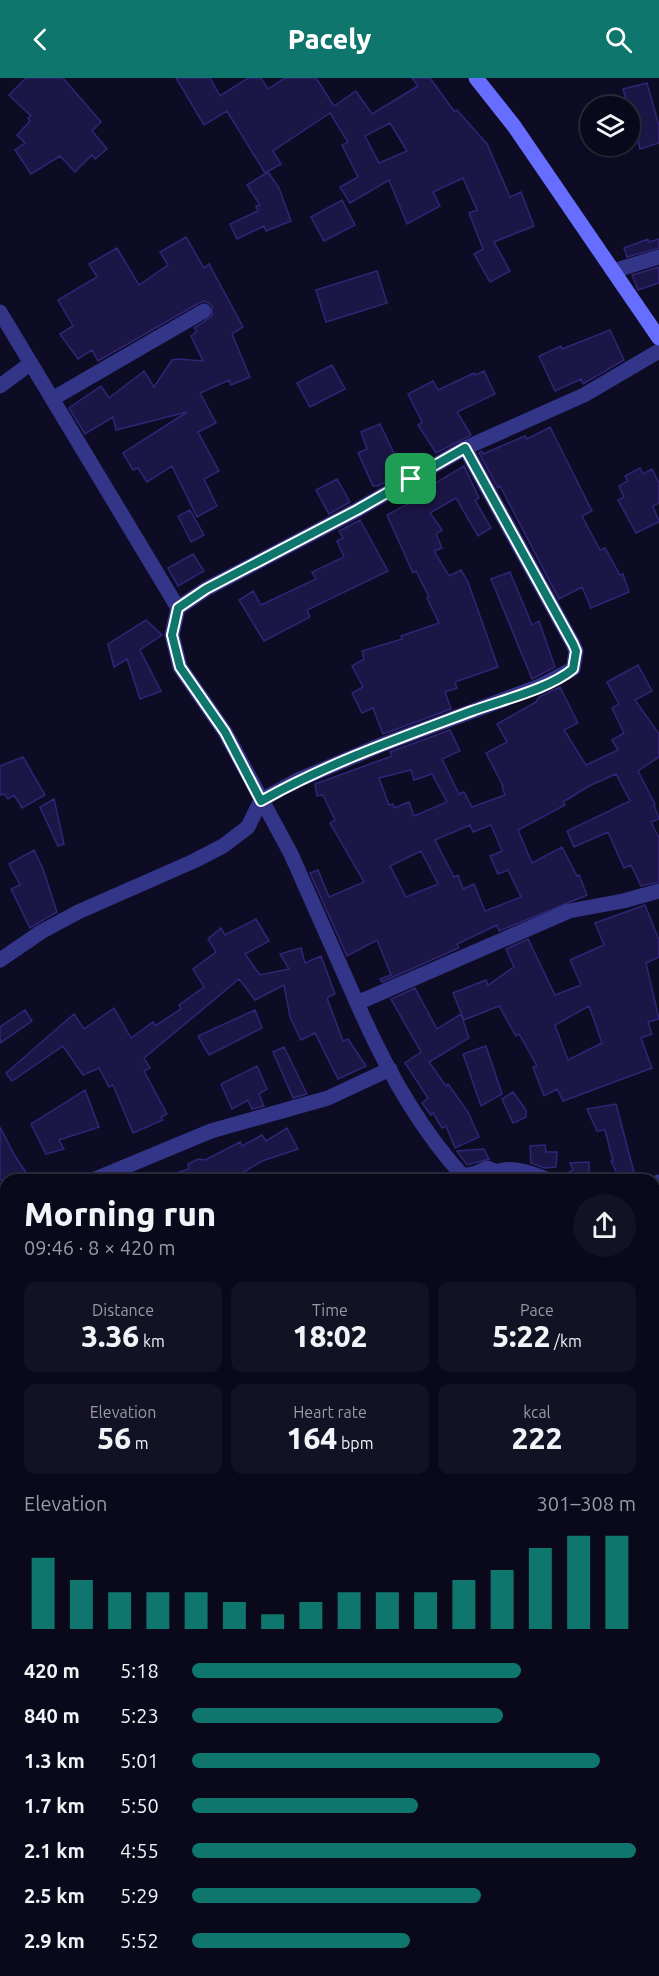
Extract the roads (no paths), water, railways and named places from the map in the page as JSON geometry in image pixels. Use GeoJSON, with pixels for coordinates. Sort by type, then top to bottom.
{"type":"FeatureCollection","features":[{"type":"Feature","properties":{"kind":"street"},"geometry":{"type":"LineString","coordinates":[[476,78],[514,126],[659,338]]}},
{"type":"Feature","properties":{"kind":"street"},"geometry":{"type":"LineString","coordinates":[[613,271],[659,257]]}},
{"type":"Feature","properties":{"kind":"street"},"geometry":{"type":"LineString","coordinates":[[52,399],[204,311]]}},
{"type":"Feature","properties":{"kind":"street"},"geometry":{"type":"LineString","coordinates":[[0,312],[178,608]]}},
{"type":"Feature","properties":{"kind":"street"},"geometry":{"type":"LineString","coordinates":[[461,1174],[424,1130],[390,1069],[357,1003],[291,854],[225,732],[180,667],[172,635],[178,608],[206,589],[357,510],[465,448],[585,395],[659,351]]}},
{"type":"Feature","properties":{"kind":"street"},"geometry":{"type":"LineString","coordinates":[[0,386],[31,363]]}},
{"type":"Feature","properties":{"kind":"street"},"geometry":{"type":"LineString","coordinates":[[0,960],[41,932],[78,912],[223,846],[248,827],[261,801],[308,775],[381,745],[540,686],[573,669],[576,651],[573,644],[465,448]]}},
{"type":"Feature","properties":{"kind":"street"},"geometry":{"type":"LineString","coordinates":[[357,1003],[570,911],[623,901],[659,891]]}},
{"type":"Feature","properties":{"kind":"street"},"geometry":{"type":"LineString","coordinates":[[108,1174],[212,1131],[328,1098],[390,1069]]}},
{"type":"Feature","properties":{"kind":"street"},"geometry":{"type":"LineString","coordinates":[[472,1174],[487,1168],[497,1172],[504,1169],[532,1174]]}}]}
